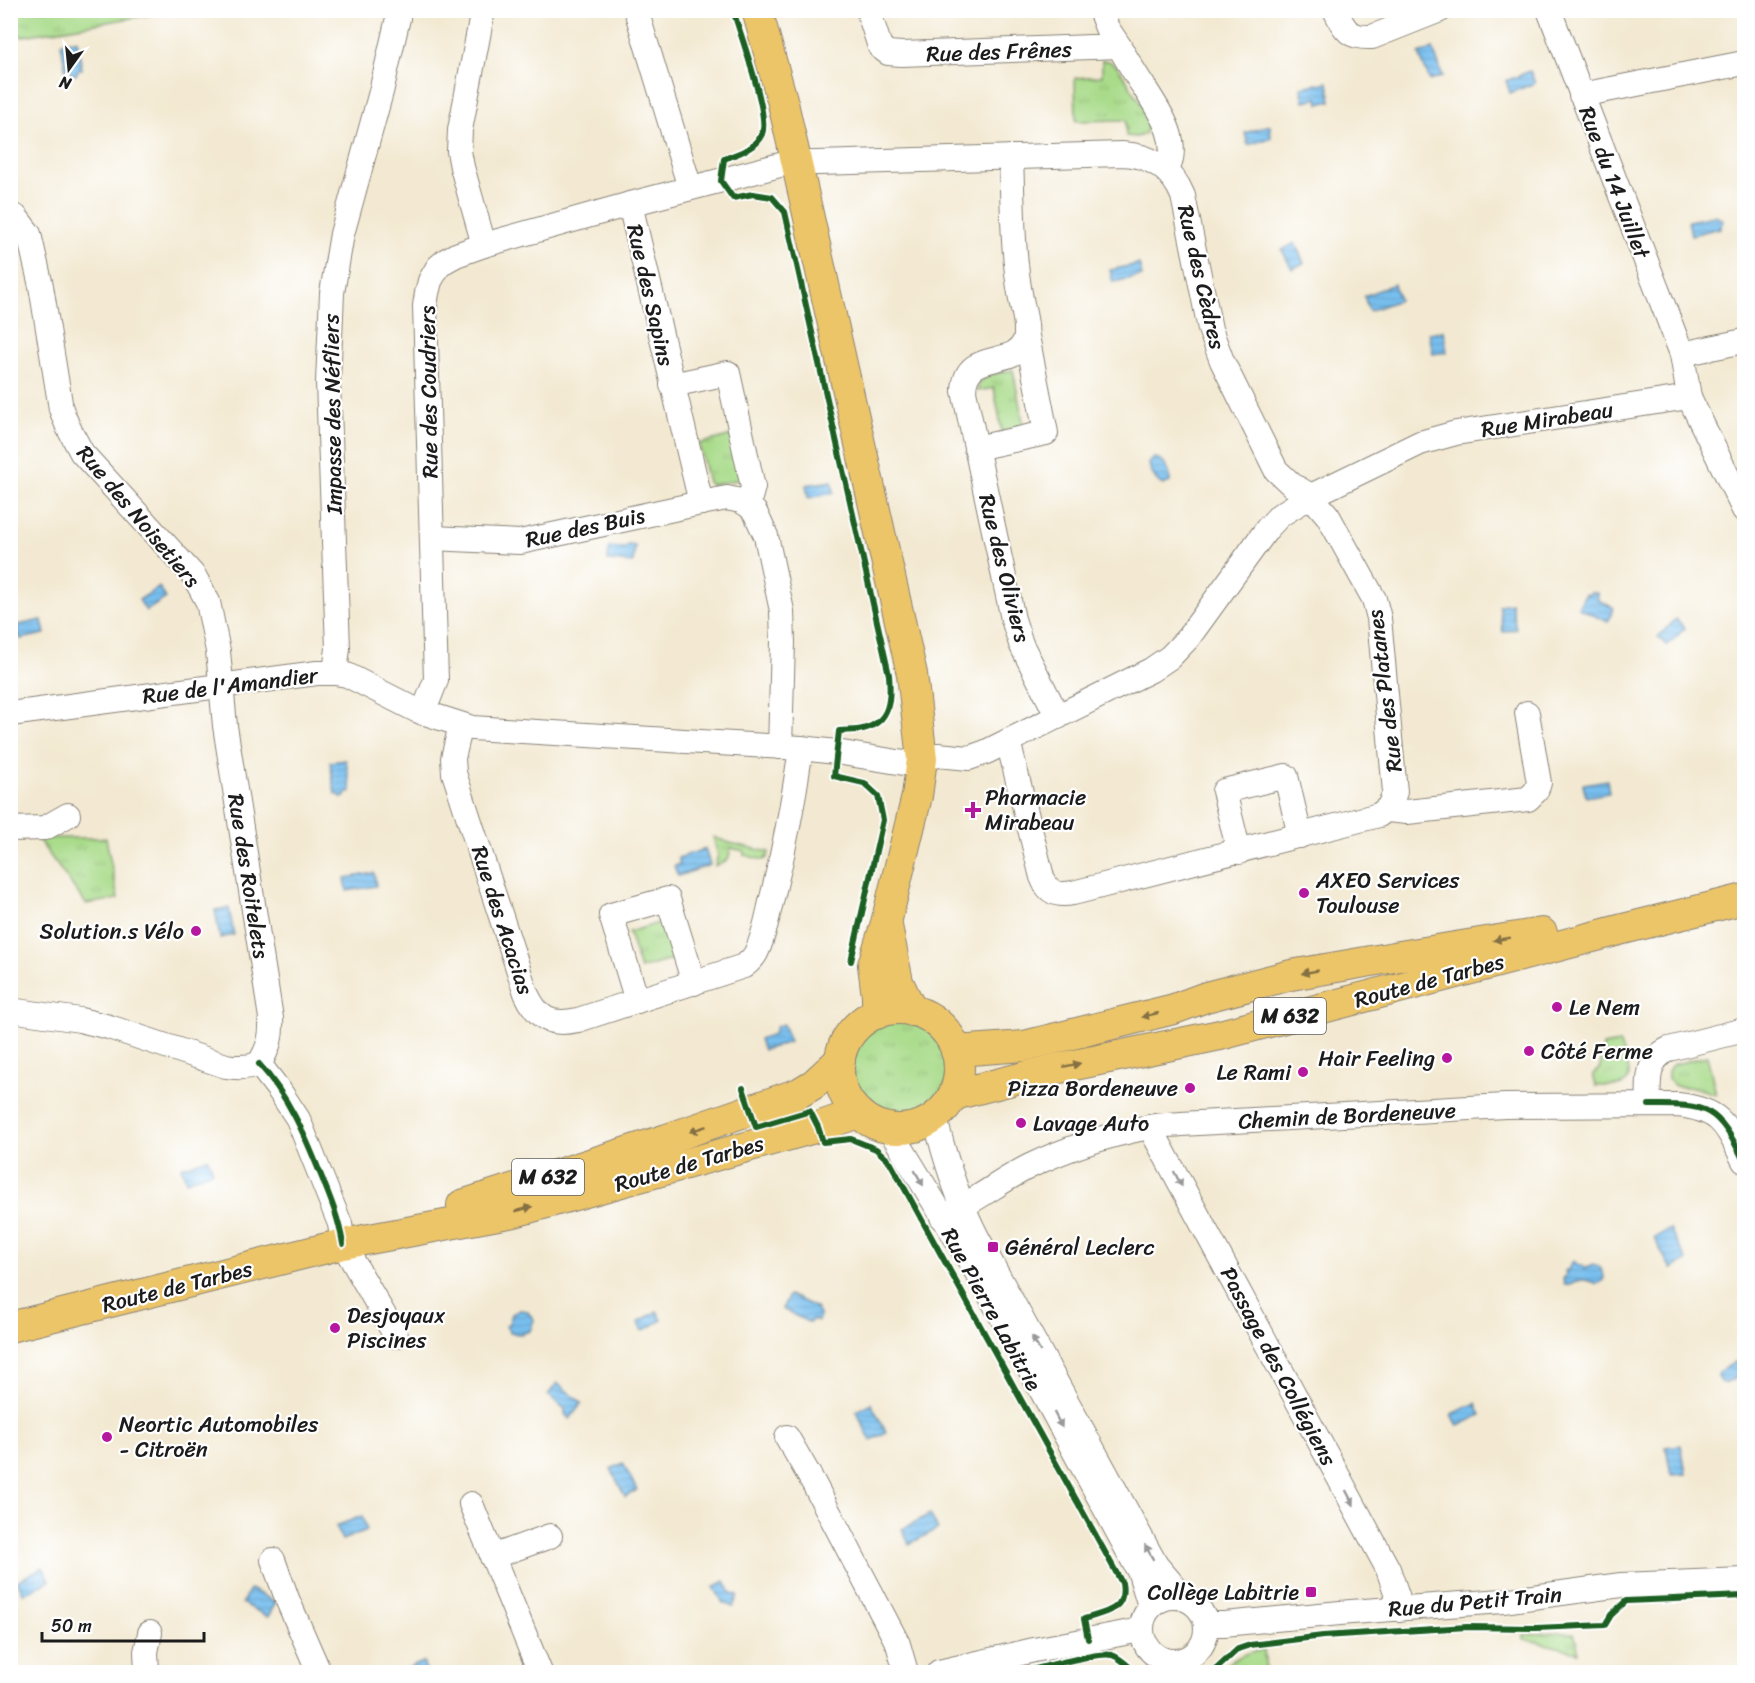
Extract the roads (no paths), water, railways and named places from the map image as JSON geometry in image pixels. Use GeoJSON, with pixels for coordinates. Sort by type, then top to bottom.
{"type":"FeatureCollection","features":[{"type":"Feature","properties":{"kind":"main road"},"geometry":{"type":"LineString","coordinates":[[756,10],[783,103],[912,674],[922,759],[917,796],[886,923],[873,965],[877,1014],[894,1010],[912,1011],[931,1018],[947,1032],[956,1051],[959,1073],[954,1095],[935,1118],[913,1128],[889,1128],[872,1123],[858,1113],[847,1098],[840,1080],[840,1060]]}},
{"type":"Feature","properties":{"kind":"main road","name":"Route de Tarbes"},"geometry":{"type":"LineString","coordinates":[[954,1095],[1055,1069],[1220,1035],[1744,898]]}},
{"type":"Feature","properties":{"kind":"main road"},"geometry":{"type":"LineString","coordinates":[[886,923],[898,982],[912,1011]]}},
{"type":"Feature","properties":{"kind":"main road","name":"Route de Tarbes"},"geometry":{"type":"LineString","coordinates":[[956,1051],[1024,1046],[1174,1009],[1206,997],[1291,975],[1537,934],[1623,928]]}},
{"type":"Feature","properties":{"kind":"main road","name":"Route de Tarbes"},"geometry":{"type":"LineString","coordinates":[[343,1244],[667,1139],[799,1093],[814,1084],[840,1060],[846,1041],[859,1024],[877,1014]]}},
{"type":"Feature","properties":{"kind":"main road","name":"Route de Tarbes"},"geometry":{"type":"LineString","coordinates":[[10,1327],[343,1244],[514,1212],[828,1124],[858,1113]]}},
{"type":"Feature","properties":{"kind":"street"},"geometry":{"type":"LineString","coordinates":[[483,10],[460,130],[459,151],[484,245]]}},
{"type":"Feature","properties":{"kind":"street"},"geometry":{"type":"LineString","coordinates":[[636,10],[690,188]]}},
{"type":"Feature","properties":{"kind":"street","name":"Rue des Frênes"},"geometry":{"type":"LineString","coordinates":[[868,10],[880,48],[888,53],[1119,46]]}},
{"type":"Feature","properties":{"kind":"street"},"geometry":{"type":"LineString","coordinates":[[797,164],[1131,154],[1147,158],[1167,170],[1172,154],[1165,122],[1107,28],[1100,10]]}},
{"type":"Feature","properties":{"kind":"street"},"geometry":{"type":"LineString","coordinates":[[1335,10],[1343,28],[1348,33],[1363,37],[1372,37],[1440,10]]}},
{"type":"Feature","properties":{"kind":"street","name":"Rue du 14 Juillet"},"geometry":{"type":"LineString","coordinates":[[1549,10],[1682,354]]}},
{"type":"Feature","properties":{"kind":"street","name":"Impasse des Néfliers"},"geometry":{"type":"LineString","coordinates":[[335,673],[338,648],[328,382],[332,293],[342,234],[381,92],[398,18]]}},
{"type":"Feature","properties":{"kind":"street"},"geometry":{"type":"LineString","coordinates":[[1581,95],[1744,63]]}},
{"type":"Feature","properties":{"kind":"street"},"geometry":{"type":"LineString","coordinates":[[976,448],[1046,433],[1015,269],[1011,157]]}},
{"type":"Feature","properties":{"kind":"street","name":"Rue des Coudriers"},"geometry":{"type":"LineString","coordinates":[[441,718],[436,680],[425,306],[430,281],[438,267],[456,255],[484,245],[690,188],[784,164],[797,164]]}},
{"type":"Feature","properties":{"kind":"street","name":"Rue des Cèdres"},"geometry":{"type":"LineString","coordinates":[[1167,170],[1183,196],[1210,329],[1222,360],[1276,470],[1292,485],[1311,496]]}},
{"type":"Feature","properties":{"kind":"street","name":"Rue des Sapins"},"geometry":{"type":"LineString","coordinates":[[630,204],[701,503]]}},
{"type":"Feature","properties":{"kind":"street","name":"Rue des Noisetiers"},"geometry":{"type":"LineString","coordinates":[[10,215],[16,217],[29,234],[41,286],[61,409],[68,428],[82,453],[194,576],[208,602],[218,651],[221,686]]}},
{"type":"Feature","properties":{"kind":"street","name":"Rue des Oliviers"},"geometry":{"type":"LineString","coordinates":[[1026,331],[1023,343],[1015,352],[976,365],[966,378],[964,391],[1013,619],[1022,644],[1058,717]]}},
{"type":"Feature","properties":{"kind":"street"},"geometry":{"type":"LineString","coordinates":[[1744,341],[1682,354],[1689,396],[1744,510]]}},
{"type":"Feature","properties":{"kind":"street","name":"Rue des Sapins"},"geometry":{"type":"LineString","coordinates":[[672,385],[728,373],[753,487],[748,505]]}},
{"type":"Feature","properties":{"kind":"street","name":"Rue Mirabeau"},"geometry":{"type":"LineString","coordinates":[[1311,496],[1420,443],[1447,436],[1689,396]]}},
{"type":"Feature","properties":{"kind":"street"},"geometry":{"type":"LineString","coordinates":[[441,718],[472,728],[790,747],[904,763],[938,755],[969,758],[1058,717],[1151,670],[1170,657],[1188,638],[1267,529],[1280,515],[1311,496]]}},
{"type":"Feature","properties":{"kind":"street","name":"Rue des Platanes"},"geometry":{"type":"LineString","coordinates":[[1311,496],[1328,516],[1374,599],[1378,612],[1395,786],[1394,798],[1387,810]]}},
{"type":"Feature","properties":{"kind":"street"},"geometry":{"type":"LineString","coordinates":[[701,503],[726,498],[741,501],[748,505],[759,518],[782,611],[790,747]]}},
{"type":"Feature","properties":{"kind":"street","name":"Rue des Buis"},"geometry":{"type":"LineString","coordinates":[[432,538],[520,542],[701,503]]}},
{"type":"Feature","properties":{"kind":"street","name":"Rue de l'Amandier"},"geometry":{"type":"LineString","coordinates":[[10,714],[317,673],[335,673],[359,680],[416,710],[441,718]]}},
{"type":"Feature","properties":{"kind":"street","name":"Rue des Roitelets"},"geometry":{"type":"LineString","coordinates":[[221,686],[225,726],[271,1018],[272,1034],[269,1046],[259,1064]]}},
{"type":"Feature","properties":{"kind":"street"},"geometry":{"type":"LineString","coordinates":[[1008,741],[1042,877],[1046,887],[1063,894],[1370,819],[1387,810],[1407,812],[1528,800],[1536,791],[1539,783],[1527,713]]}},
{"type":"Feature","properties":{"kind":"street","name":"Rue des Acacias"},"geometry":{"type":"LineString","coordinates":[[441,718],[453,758],[454,772],[526,993],[536,1012],[551,1020],[567,1022],[694,983],[744,966],[751,961],[762,936],[794,801],[790,747]]}},
{"type":"Feature","properties":{"kind":"street"},"geometry":{"type":"LineString","coordinates":[[1239,852],[1224,791],[1286,776],[1300,836]]}},
{"type":"Feature","properties":{"kind":"street"},"geometry":{"type":"LineString","coordinates":[[10,829],[45,828],[68,815]]}},
{"type":"Feature","properties":{"kind":"street"},"geometry":{"type":"LineString","coordinates":[[637,1001],[611,915],[668,899],[694,983]]}},
{"type":"Feature","properties":{"kind":"street"},"geometry":{"type":"LineString","coordinates":[[10,1010],[80,1020],[109,1027],[226,1066],[240,1068],[259,1064],[298,1119],[340,1224],[343,1244],[396,1336]]}},
{"type":"Feature","properties":{"kind":"street"},"geometry":{"type":"LineString","coordinates":[[1649,1105],[1649,1075],[1652,1064],[1661,1053],[1744,1030]]}},
{"type":"Feature","properties":{"kind":"street","name":"Chemin de Bordeneuve"},"geometry":{"type":"LineString","coordinates":[[952,1213],[1030,1166],[1078,1146],[1150,1127],[1458,1108],[1678,1105],[1708,1111],[1720,1119],[1744,1161]]}},
{"type":"Feature","properties":{"kind":"street","name":"Rue Pierre Labitrie"},"geometry":{"type":"LineString","coordinates":[[935,1118],[957,1189],[952,1213],[984,1284],[1140,1573],[1150,1606]]}},
{"type":"Feature","properties":{"kind":"street","name":"Passage des Collégiens"},"geometry":{"type":"LineString","coordinates":[[1150,1127],[1388,1569],[1400,1609]]}},
{"type":"Feature","properties":{"kind":"street","name":"Rue Pierre Labitrie"},"geometry":{"type":"LineString","coordinates":[[889,1128],[952,1213],[1156,1565],[1184,1599]]}},
{"type":"Feature","properties":{"kind":"street"},"geometry":{"type":"LineString","coordinates":[[787,1437],[898,1644],[906,1672]]}},
{"type":"Feature","properties":{"kind":"street"},"geometry":{"type":"LineString","coordinates":[[471,1504],[540,1672]]}},
{"type":"Feature","properties":{"kind":"street"},"geometry":{"type":"LineString","coordinates":[[492,1557],[550,1536]]}},
{"type":"Feature","properties":{"kind":"street"},"geometry":{"type":"LineString","coordinates":[[273,1560],[319,1672]]}},
{"type":"Feature","properties":{"kind":"street","name":"Rue du Petit Train"},"geometry":{"type":"LineString","coordinates":[[1206,1624],[1546,1596],[1621,1586],[1744,1580]]}},
{"type":"Feature","properties":{"kind":"street"},"geometry":{"type":"LineString","coordinates":[[1172,1597],[1184,1599],[1195,1604],[1202,1613],[1206,1624],[1206,1634],[1203,1644],[1190,1658],[1180,1662],[1168,1662],[1149,1651],[1143,1641],[1141,1630],[1143,1617],[1150,1606],[1160,1599],[1172,1597]]}},
{"type":"Feature","properties":{"kind":"street"},"geometry":{"type":"LineString","coordinates":[[939,1672],[1034,1650],[1141,1630]]}},
{"type":"Feature","properties":{"kind":"street"},"geometry":{"type":"LineString","coordinates":[[147,1672],[146,1652],[150,1633]]}},
{"type":"Feature","properties":{"kind":"water"},"geometry":{"type":"Polygon","coordinates":[[[77,40],[82,69],[73,75],[69,71],[66,72],[61,43],[77,40]]]}},
{"type":"Feature","properties":{"kind":"water"},"geometry":{"type":"Polygon","coordinates":[[[1433,49],[1443,76],[1430,81],[1419,54],[1433,49]]]}},
{"type":"Feature","properties":{"kind":"water"},"geometry":{"type":"Polygon","coordinates":[[[1530,71],[1535,83],[1510,93],[1506,81],[1530,71]]]}},
{"type":"Feature","properties":{"kind":"water"},"geometry":{"type":"Polygon","coordinates":[[[1328,82],[1331,101],[1319,104],[1318,98],[1304,101],[1301,87],[1328,82]]]}},
{"type":"Feature","properties":{"kind":"water"},"geometry":{"type":"Polygon","coordinates":[[[1270,125],[1271,138],[1248,145],[1245,133],[1270,125]]]}},
{"type":"Feature","properties":{"kind":"water"},"geometry":{"type":"Polygon","coordinates":[[[1717,215],[1718,218],[1723,219],[1720,228],[1691,235],[1688,221],[1717,215]]]}},
{"type":"Feature","properties":{"kind":"water"},"geometry":{"type":"Polygon","coordinates":[[[1295,243],[1304,263],[1292,269],[1282,250],[1295,243]]]}},
{"type":"Feature","properties":{"kind":"water"},"geometry":{"type":"Polygon","coordinates":[[[1139,264],[1142,276],[1113,282],[1110,270],[1139,264]]]}},
{"type":"Feature","properties":{"kind":"water"},"geometry":{"type":"Polygon","coordinates":[[[1394,284],[1399,300],[1369,311],[1364,296],[1394,284]]]}},
{"type":"Feature","properties":{"kind":"water"},"geometry":{"type":"Polygon","coordinates":[[[1444,331],[1447,352],[1433,354],[1429,333],[1444,331]]]}},
{"type":"Feature","properties":{"kind":"water"},"geometry":{"type":"Polygon","coordinates":[[[1154,458],[1161,460],[1166,466],[1170,482],[1163,485],[1153,475],[1149,462],[1154,458]]]}},
{"type":"Feature","properties":{"kind":"water"},"geometry":{"type":"Polygon","coordinates":[[[832,481],[834,493],[808,498],[806,485],[832,481]]]}},
{"type":"Feature","properties":{"kind":"water"},"geometry":{"type":"Polygon","coordinates":[[[628,545],[635,546],[633,563],[608,561],[609,547],[625,548],[628,545]]]}},
{"type":"Feature","properties":{"kind":"water"},"geometry":{"type":"Polygon","coordinates":[[[159,587],[166,598],[146,611],[139,600],[159,587]]]}},
{"type":"Feature","properties":{"kind":"water"},"geometry":{"type":"Polygon","coordinates":[[[1591,592],[1597,593],[1598,600],[1614,608],[1608,622],[1578,608],[1585,594],[1588,595],[1591,592]]]}},
{"type":"Feature","properties":{"kind":"water"},"geometry":{"type":"Polygon","coordinates":[[[1511,603],[1516,629],[1503,632],[1499,605],[1511,603]]]}},
{"type":"Feature","properties":{"kind":"water"},"geometry":{"type":"Polygon","coordinates":[[[1676,619],[1685,628],[1667,646],[1658,637],[1676,619]]]}},
{"type":"Feature","properties":{"kind":"water"},"geometry":{"type":"Polygon","coordinates":[[[42,620],[45,634],[20,639],[17,625],[42,620]]]}},
{"type":"Feature","properties":{"kind":"water"},"geometry":{"type":"Polygon","coordinates":[[[346,760],[351,792],[342,798],[335,794],[330,762],[346,760]]]}},
{"type":"Feature","properties":{"kind":"water"},"geometry":{"type":"Polygon","coordinates":[[[1607,780],[1609,793],[1586,797],[1583,784],[1607,780]]]}},
{"type":"Feature","properties":{"kind":"water"},"geometry":{"type":"Polygon","coordinates":[[[705,849],[710,865],[678,876],[674,866],[680,864],[678,858],[705,849]]]}},
{"type":"Feature","properties":{"kind":"water"},"geometry":{"type":"Polygon","coordinates":[[[374,873],[376,886],[347,891],[345,878],[374,873]]]}},
{"type":"Feature","properties":{"kind":"water"},"geometry":{"type":"Polygon","coordinates":[[[229,908],[234,935],[220,938],[215,910],[229,908]]]}},
{"type":"Feature","properties":{"kind":"water"},"geometry":{"type":"Polygon","coordinates":[[[783,1024],[790,1042],[763,1050],[759,1039],[774,1034],[776,1027],[783,1024]]]}},
{"type":"Feature","properties":{"kind":"water"},"geometry":{"type":"Polygon","coordinates":[[[208,1158],[213,1171],[186,1181],[181,1167],[208,1158]]]}},
{"type":"Feature","properties":{"kind":"water"},"geometry":{"type":"Polygon","coordinates":[[[1670,1229],[1687,1261],[1671,1269],[1654,1238],[1670,1229]]]}},
{"type":"Feature","properties":{"kind":"water"},"geometry":{"type":"Polygon","coordinates":[[[1574,1261],[1582,1265],[1584,1269],[1593,1265],[1600,1267],[1604,1276],[1603,1281],[1597,1284],[1583,1280],[1565,1285],[1563,1279],[1566,1275],[1565,1271],[1574,1261]]]}},
{"type":"Feature","properties":{"kind":"water"},"geometry":{"type":"Polygon","coordinates":[[[789,1295],[817,1308],[820,1316],[818,1321],[811,1320],[810,1323],[782,1309],[789,1295]]]}},
{"type":"Feature","properties":{"kind":"water"},"geometry":{"type":"Polygon","coordinates":[[[520,1310],[527,1311],[534,1320],[530,1331],[521,1334],[510,1333],[506,1326],[512,1314],[520,1310]]]}},
{"type":"Feature","properties":{"kind":"water"},"geometry":{"type":"Polygon","coordinates":[[[657,1311],[662,1320],[643,1331],[638,1322],[657,1311]]]}},
{"type":"Feature","properties":{"kind":"water"},"geometry":{"type":"Polygon","coordinates":[[[1735,1362],[1740,1363],[1742,1374],[1725,1384],[1721,1382],[1719,1372],[1735,1362]]]}},
{"type":"Feature","properties":{"kind":"water"},"geometry":{"type":"Polygon","coordinates":[[[557,1383],[582,1403],[570,1419],[565,1415],[565,1409],[548,1395],[557,1383]]]}},
{"type":"Feature","properties":{"kind":"water"},"geometry":{"type":"Polygon","coordinates":[[[871,1403],[886,1432],[871,1441],[856,1411],[871,1403]]]}},
{"type":"Feature","properties":{"kind":"water"},"geometry":{"type":"Polygon","coordinates":[[[1476,1403],[1481,1415],[1458,1426],[1452,1414],[1476,1403]]]}},
{"type":"Feature","properties":{"kind":"water"},"geometry":{"type":"Polygon","coordinates":[[[1681,1445],[1686,1474],[1671,1475],[1666,1447],[1681,1445]]]}},
{"type":"Feature","properties":{"kind":"water"},"geometry":{"type":"Polygon","coordinates":[[[623,1463],[637,1490],[625,1497],[611,1469],[623,1463]]]}},
{"type":"Feature","properties":{"kind":"water"},"geometry":{"type":"Polygon","coordinates":[[[930,1514],[938,1529],[909,1544],[902,1529],[930,1514]]]}},
{"type":"Feature","properties":{"kind":"water"},"geometry":{"type":"Polygon","coordinates":[[[362,1516],[367,1530],[342,1540],[336,1526],[362,1516]]]}},
{"type":"Feature","properties":{"kind":"water"},"geometry":{"type":"Polygon","coordinates":[[[43,1567],[50,1581],[24,1594],[17,1581],[43,1567]]]}},
{"type":"Feature","properties":{"kind":"water"},"geometry":{"type":"Polygon","coordinates":[[[725,1581],[731,1593],[738,1595],[733,1607],[723,1603],[714,1587],[725,1581]]]}},
{"type":"Feature","properties":{"kind":"water"},"geometry":{"type":"Polygon","coordinates":[[[250,1589],[276,1602],[268,1617],[242,1603],[250,1589]]]}},
{"type":"Feature","properties":{"kind":"water"},"geometry":{"type":"Polygon","coordinates":[[[423,1662],[427,1672],[399,1672],[423,1662]]]}},
{"type":"Feature","properties":{"kind":"place","name":"Pharmacie Mirabeau"},"geometry":{"type":"Point","coordinates":[973,810]}},
{"type":"Feature","properties":{"kind":"place","name":"AXEO Services Toulouse"},"geometry":{"type":"Point","coordinates":[1304,893]}},
{"type":"Feature","properties":{"kind":"place","name":"Solution.s Vélo"},"geometry":{"type":"Point","coordinates":[196,931]}},
{"type":"Feature","properties":{"kind":"place","name":"Le Nem"},"geometry":{"type":"Point","coordinates":[1557,1007]}},
{"type":"Feature","properties":{"kind":"place","name":"Côté Ferme"},"geometry":{"type":"Point","coordinates":[1529,1051]}},
{"type":"Feature","properties":{"kind":"place","name":"Hair Feeling"},"geometry":{"type":"Point","coordinates":[1447,1058]}},
{"type":"Feature","properties":{"kind":"place","name":"Le Rami"},"geometry":{"type":"Point","coordinates":[1303,1072]}},
{"type":"Feature","properties":{"kind":"place","name":"Pizza Bordeneuve"},"geometry":{"type":"Point","coordinates":[1190,1088]}},
{"type":"Feature","properties":{"kind":"place","name":"Lavage Auto"},"geometry":{"type":"Point","coordinates":[1021,1123]}},
{"type":"Feature","properties":{"kind":"place","name":"Général Leclerc"},"geometry":{"type":"Point","coordinates":[993,1247]}},
{"type":"Feature","properties":{"kind":"place","name":"Desjoyaux Piscines"},"geometry":{"type":"Point","coordinates":[335,1328]}},
{"type":"Feature","properties":{"kind":"place","name":"Neortic Automobiles - Citroën"},"geometry":{"type":"Point","coordinates":[107,1437]}},
{"type":"Feature","properties":{"kind":"place","name":"Collège Labitrie"},"geometry":{"type":"Point","coordinates":[1311,1592]}}]}
